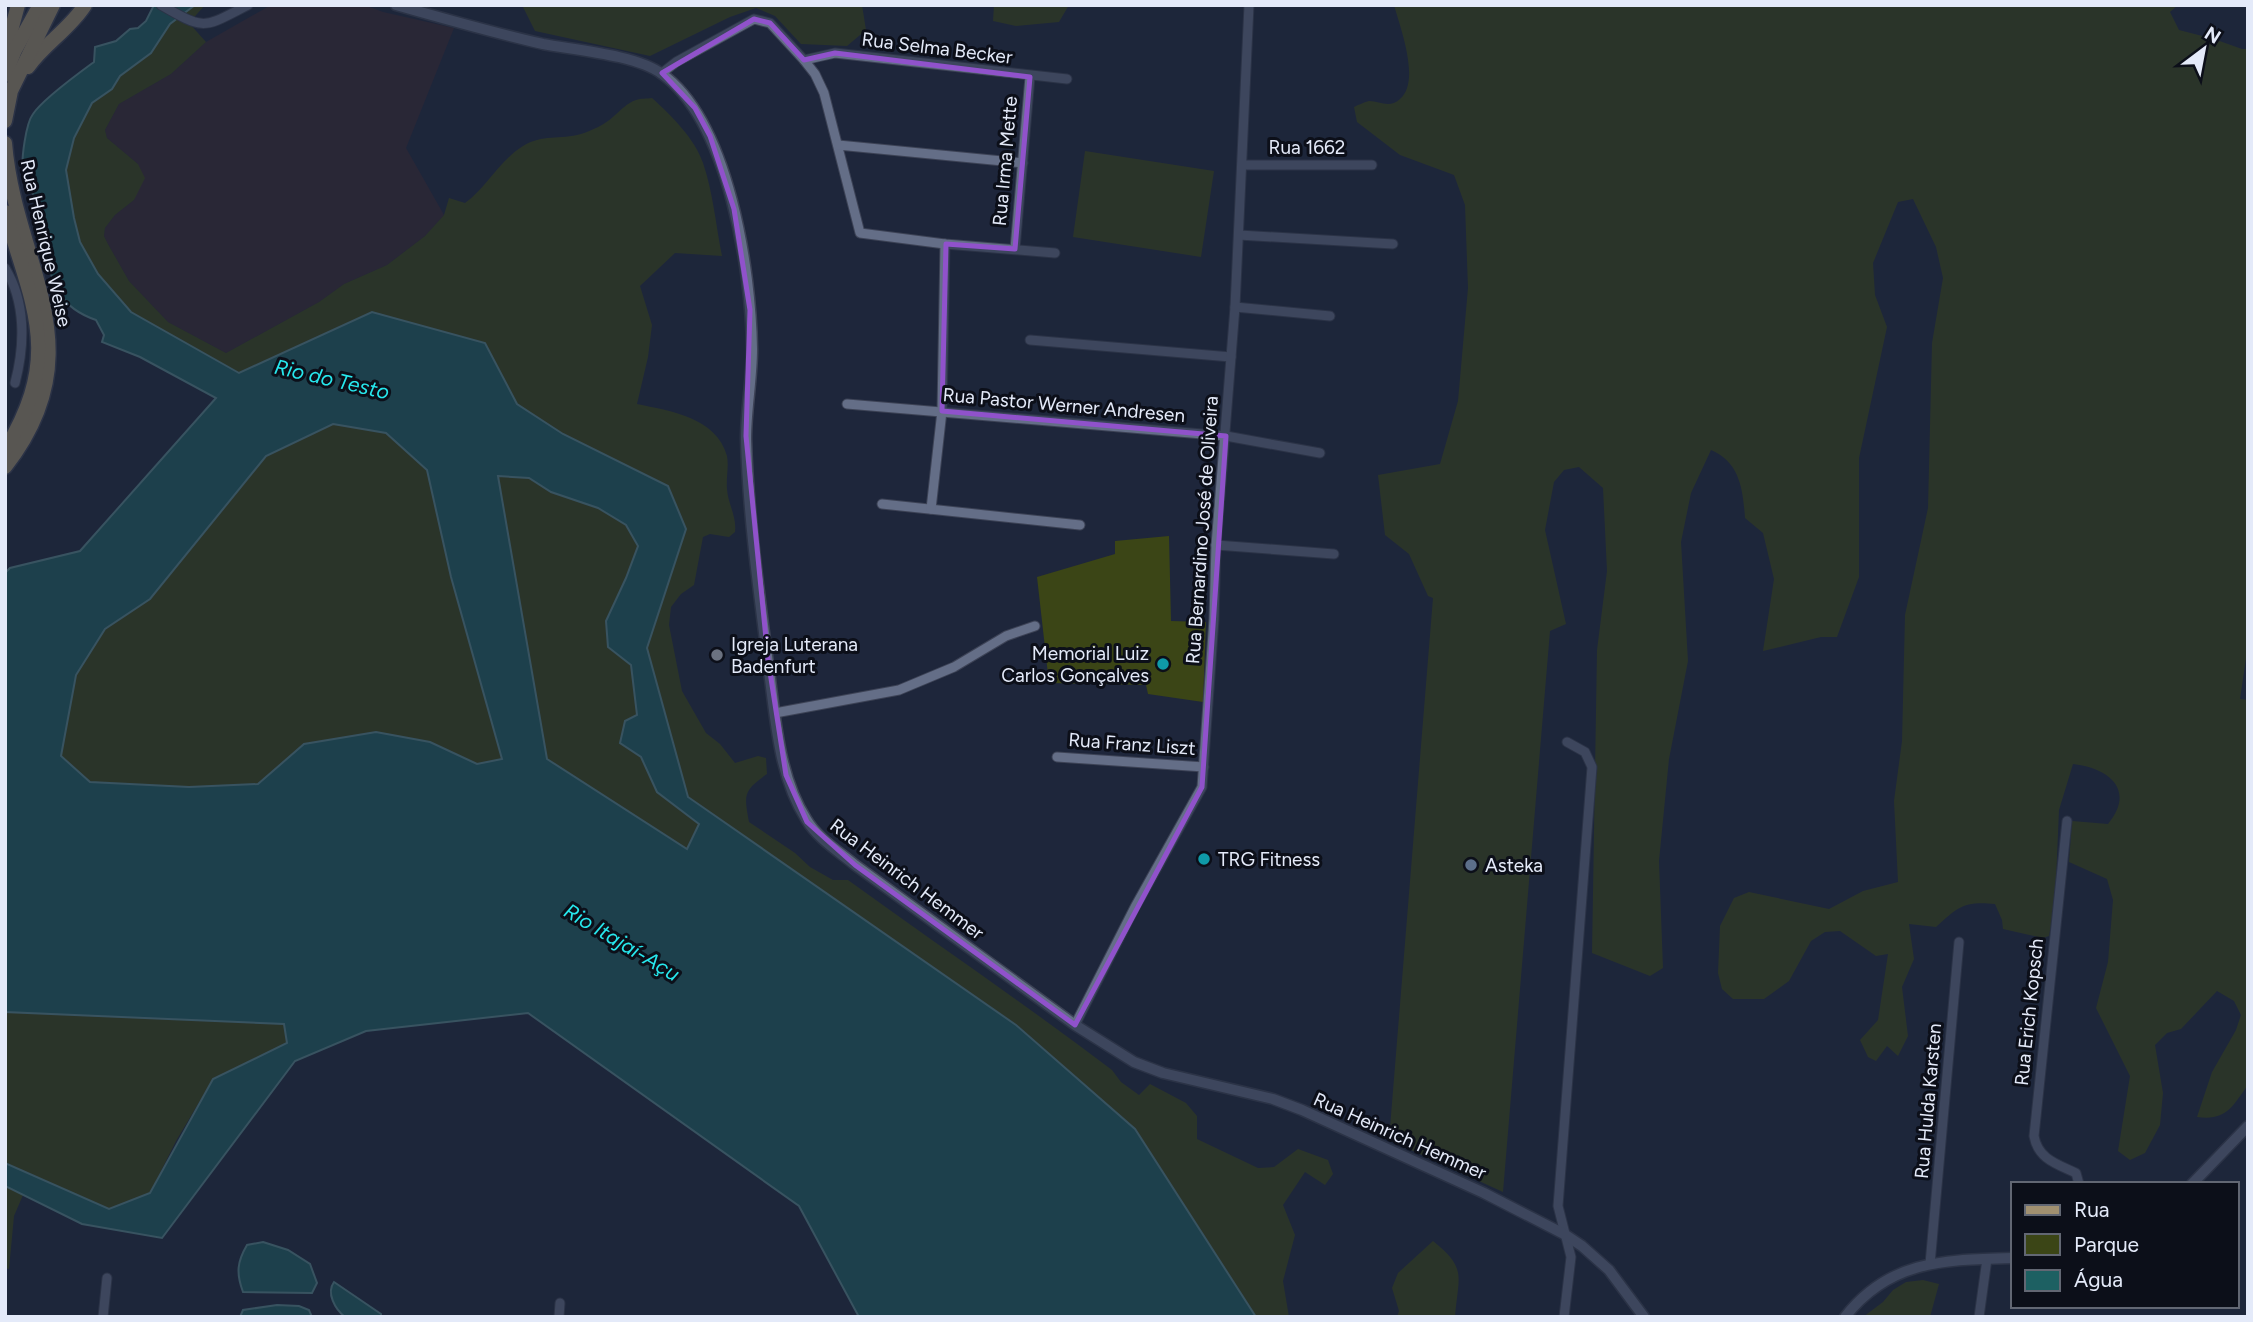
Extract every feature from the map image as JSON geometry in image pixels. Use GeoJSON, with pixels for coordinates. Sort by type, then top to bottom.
{"type":"FeatureCollection","features":[{"type":"Feature","properties":{"kind":"main road"},"geometry":{"type":"LineString","coordinates":[[5,53],[18,5]]}},
{"type":"Feature","properties":{"kind":"main road"},"geometry":{"type":"LineString","coordinates":[[5,75],[15,50],[40,5]]}},
{"type":"Feature","properties":{"kind":"main road"},"geometry":{"type":"LineString","coordinates":[[5,121],[11,91],[53,5]]}},
{"type":"Feature","properties":{"kind":"main road"},"geometry":{"type":"LineString","coordinates":[[11,91],[39,53],[85,5]]}},
{"type":"Feature","properties":{"kind":"main road","name":"Rua Henrique Weise"},"geometry":{"type":"LineString","coordinates":[[5,143],[11,186],[43,296],[49,346],[48,369],[40,404],[25,438],[5,467]]}},
{"type":"Feature","properties":{"kind":"main road","name":"Rua Henrique Weise"},"geometry":{"type":"LineString","coordinates":[[5,212],[32,298],[39,354],[30,400],[5,450]]}},
{"type":"Feature","properties":{"kind":"street"},"geometry":{"type":"LineString","coordinates":[[161,5],[203,25],[248,5]]}},
{"type":"Feature","properties":{"kind":"street","name":"Rua Heinrich Hemmer"},"geometry":{"type":"LineString","coordinates":[[396,5],[649,67],[662,73],[695,108],[710,136],[734,209],[750,310],[752,352],[746,436],[775,713],[786,775],[796,801],[814,829],[855,865],[1075,1025],[1134,1062],[1163,1073],[1273,1099],[1484,1193],[1564,1234],[1589,1251],[1609,1270],[1644,1317]]}},
{"type":"Feature","properties":{"kind":"street","name":"Rua Bernardino José de Oliveira"},"geometry":{"type":"LineString","coordinates":[[1075,1025],[1135,907],[1202,787],[1216,545],[1235,307],[1249,5]]}},
{"type":"Feature","properties":{"kind":"street"},"geometry":{"type":"LineString","coordinates":[[662,73],[754,19],[770,23],[815,74],[824,93],[860,233],[945,244],[1055,253]]}},
{"type":"Feature","properties":{"kind":"street","name":"Rua Selma Becker"},"geometry":{"type":"LineString","coordinates":[[804,60],[835,53],[1030,77],[1067,79]]}},
{"type":"Feature","properties":{"kind":"street","name":"Rua Irma Mette"},"geometry":{"type":"LineString","coordinates":[[1015,249],[1030,77]]}},
{"type":"Feature","properties":{"kind":"street"},"geometry":{"type":"LineString","coordinates":[[838,145],[1023,163]]}},
{"type":"Feature","properties":{"kind":"street","name":"Rua 1662"},"geometry":{"type":"LineString","coordinates":[[1243,165],[1372,165]]}},
{"type":"Feature","properties":{"kind":"street"},"geometry":{"type":"LineString","coordinates":[[1239,235],[1393,244]]}},
{"type":"Feature","properties":{"kind":"street"},"geometry":{"type":"LineString","coordinates":[[931,509],[942,411],[945,244]]}},
{"type":"Feature","properties":{"kind":"street"},"geometry":{"type":"LineString","coordinates":[[5,268],[13,281],[23,331],[21,359],[15,383]]}},
{"type":"Feature","properties":{"kind":"street"},"geometry":{"type":"LineString","coordinates":[[1235,307],[1329,316]]}},
{"type":"Feature","properties":{"kind":"street"},"geometry":{"type":"LineString","coordinates":[[1030,340],[1231,357]]}},
{"type":"Feature","properties":{"kind":"street","name":"Rua Pastor Werner Andresen"},"geometry":{"type":"LineString","coordinates":[[847,404],[1226,436],[1320,453]]}},
{"type":"Feature","properties":{"kind":"street"},"geometry":{"type":"LineString","coordinates":[[882,504],[1080,525]]}},
{"type":"Feature","properties":{"kind":"street"},"geometry":{"type":"LineString","coordinates":[[1216,545],[1334,554]]}},
{"type":"Feature","properties":{"kind":"street"},"geometry":{"type":"LineString","coordinates":[[775,713],[899,690],[954,667],[1006,636],[1035,626]]}},
{"type":"Feature","properties":{"kind":"street"},"geometry":{"type":"LineString","coordinates":[[1564,1317],[1571,1257],[1558,1206],[1592,767],[1585,752],[1567,742]]}},
{"type":"Feature","properties":{"kind":"street","name":"Rua Franz Liszt"},"geometry":{"type":"LineString","coordinates":[[1057,757],[1204,767]]}},
{"type":"Feature","properties":{"kind":"street","name":"Rua Erich Kopsch"},"geometry":{"type":"LineString","coordinates":[[2067,821],[2034,1136],[2041,1154],[2076,1173],[2078,1182]]}},
{"type":"Feature","properties":{"kind":"street","name":"Rua Hulda Karsten"},"geometry":{"type":"LineString","coordinates":[[1930,1264],[1959,942]]}},
{"type":"Feature","properties":{"kind":"street"},"geometry":{"type":"LineString","coordinates":[[2194,1182],[2248,1126]]}},
{"type":"Feature","properties":{"kind":"street"},"geometry":{"type":"LineString","coordinates":[[1845,1317],[1875,1288],[1901,1271],[1930,1264],[2011,1258]]}},
{"type":"Feature","properties":{"kind":"street"},"geometry":{"type":"LineString","coordinates":[[1979,1317],[1987,1259]]}},
{"type":"Feature","properties":{"kind":"street"},"geometry":{"type":"LineString","coordinates":[[103,1317],[107,1278]]}},
{"type":"Feature","properties":{"kind":"street"},"geometry":{"type":"LineString","coordinates":[[559,1317],[560,1303]]}},
{"type":"Feature","properties":{"kind":"highlighted area"},"geometry":{"type":"Polygon","coordinates":[[[754,19],[770,23],[804,60],[835,53],[1030,77],[1015,249],[946,244],[942,411],[1226,436],[1202,787],[1075,1025],[855,865],[807,822],[786,775],[768,659],[746,436],[750,310],[734,209],[710,136],[695,108],[662,73],[754,19]]]}},
{"type":"Feature","properties":{"kind":"shaded area"},"geometry":{"type":"Polygon","coordinates":[[[271,5],[364,5],[454,28],[406,148],[444,215],[425,236],[387,265],[344,284],[319,302],[226,353],[168,322],[129,281],[108,244],[104,236],[105,228],[115,215],[134,200],[138,164],[107,138],[105,130],[119,104],[171,74],[206,42],[271,5]]]}},
{"type":"Feature","properties":{"kind":"green space"},"geometry":{"type":"Polygon","coordinates":[[[195,5],[205,5],[189,23],[206,42],[171,74],[119,104],[105,130],[107,138],[138,164],[145,178],[134,200],[115,215],[105,228],[104,236],[129,281],[168,322],[226,353],[319,302],[344,284],[387,265],[425,236],[444,215],[449,198],[465,203],[507,159],[530,142],[589,131],[607,122],[630,103],[652,98],[682,128],[703,163],[722,256],[675,253],[640,286],[652,325],[637,404],[677,413],[713,432],[727,456],[727,489],[735,532],[729,537],[710,534],[703,537],[694,585],[681,594],[671,607],[669,625],[682,691],[706,733],[720,744],[735,763],[758,756],[766,758],[767,774],[749,789],[747,794],[749,822],[795,853],[810,867],[833,880],[848,880],[1079,1045],[1139,1095],[1150,1084],[1186,1103],[1197,1116],[1197,1139],[1258,1168],[1274,1167],[1298,1149],[1328,1160],[1333,1174],[1325,1185],[1305,1172],[1283,1205],[1295,1235],[1283,1281],[1289,1317],[1256,1317],[1135,1129],[1017,1025],[688,797],[647,648],[685,529],[563,434],[517,404],[485,343],[372,313],[239,373],[131,312],[98,274],[80,242],[74,218],[66,170],[74,138],[92,103],[112,89],[120,76],[151,53],[170,24],[195,5]]]}},
{"type":"Feature","properties":{"kind":"green space"},"geometry":{"type":"Polygon","coordinates":[[[522,5],[862,5],[866,30],[847,46],[801,44],[775,16],[756,8],[730,17],[650,56],[535,31],[522,5]]]}},
{"type":"Feature","properties":{"kind":"green space"},"geometry":{"type":"Polygon","coordinates":[[[994,5],[1069,5],[1059,22],[1016,26],[993,21],[994,5]]]}},
{"type":"Feature","properties":{"kind":"green space"},"geometry":{"type":"Polygon","coordinates":[[[1394,5],[2178,5],[2170,12],[2179,30],[2248,49],[2248,645],[2240,699],[2248,700],[2248,1085],[2227,1111],[2215,1117],[2197,1117],[2212,1072],[2236,1030],[2241,1015],[2234,1001],[2217,991],[2181,1029],[2167,1033],[2155,1045],[2163,1093],[2160,1125],[2145,1153],[2130,1160],[2118,1151],[2130,1076],[2096,1008],[2108,962],[2113,900],[2107,879],[2069,862],[2072,821],[2108,824],[2116,812],[2119,791],[2107,776],[2086,766],[2073,764],[2059,810],[2055,904],[2049,936],[2043,938],[2003,929],[1995,904],[1962,907],[1936,927],[1909,924],[1914,959],[1902,987],[1908,1036],[1898,1056],[1887,1046],[1876,1061],[1868,1057],[1860,1040],[1878,1020],[1888,954],[1876,956],[1840,931],[1825,932],[1811,941],[1789,981],[1764,999],[1733,999],[1722,989],[1718,973],[1720,926],[1734,898],[1749,892],[1829,909],[1863,891],[1898,882],[1894,801],[1902,741],[1905,615],[1928,508],[1932,343],[1943,278],[1936,247],[1913,199],[1898,202],[1873,263],[1875,295],[1887,327],[1859,458],[1859,577],[1837,637],[1821,637],[1763,651],[1774,579],[1763,533],[1745,518],[1741,487],[1734,469],[1721,455],[1711,450],[1691,493],[1681,542],[1688,661],[1669,759],[1659,861],[1663,968],[1650,976],[1592,953],[1597,650],[1607,571],[1603,488],[1579,467],[1564,470],[1554,482],[1545,530],[1566,624],[1550,631],[1503,1192],[1389,1140],[1433,598],[1428,596],[1409,554],[1385,535],[1378,475],[1440,464],[1458,401],[1468,288],[1465,205],[1454,175],[1400,155],[1357,122],[1354,107],[1369,101],[1392,104],[1406,91],[1409,67],[1394,5]]]}},
{"type":"Feature","properties":{"kind":"green space"},"geometry":{"type":"Polygon","coordinates":[[[1085,151],[1214,171],[1201,257],[1073,237],[1085,151]]]}},
{"type":"Feature","properties":{"kind":"green space"},"geometry":{"type":"Polygon","coordinates":[[[333,424],[386,433],[427,470],[451,577],[502,760],[477,764],[430,742],[304,744],[258,784],[189,787],[90,782],[60,756],[76,675],[105,629],[150,599],[266,456],[333,424]]]}},
{"type":"Feature","properties":{"kind":"green space"},"geometry":{"type":"Polygon","coordinates":[[[497,476],[529,478],[551,492],[598,508],[626,525],[638,546],[626,578],[609,647],[631,664],[641,757],[658,792],[699,824],[687,849],[547,759],[497,476]]]}},
{"type":"Feature","properties":{"kind":"green space"},"geometry":{"type":"Polygon","coordinates":[[[1169,536],[1171,621],[1206,622],[1203,702],[1148,694],[1146,685],[1049,683],[1037,577],[1115,554],[1115,541],[1169,536]]]}},
{"type":"Feature","properties":{"kind":"green space"},"geometry":{"type":"Polygon","coordinates":[[[5,1012],[284,1024],[287,1043],[213,1079],[176,1141],[150,1193],[109,1209],[5,1163],[5,1012]]]}},
{"type":"Feature","properties":{"kind":"green space"},"geometry":{"type":"Polygon","coordinates":[[[5,1186],[23,1195],[14,1216],[9,1269],[5,1268],[5,1186]]]}},
{"type":"Feature","properties":{"kind":"green space"},"geometry":{"type":"Polygon","coordinates":[[[1433,1241],[1452,1259],[1456,1267],[1459,1282],[1455,1317],[1397,1317],[1399,1311],[1392,1288],[1398,1273],[1433,1241]]]}},
{"type":"Feature","properties":{"kind":"green space"},"geometry":{"type":"Polygon","coordinates":[[[1923,1280],[1939,1284],[1930,1317],[1863,1317],[1883,1302],[1893,1290],[1906,1282],[1923,1280]]]}},
{"type":"Feature","properties":{"kind":"water"},"geometry":{"type":"Polygon","coordinates":[[[154,5],[195,5],[170,24],[151,53],[120,76],[112,89],[92,103],[74,138],[66,170],[74,218],[80,242],[98,274],[131,312],[239,373],[372,312],[485,343],[517,404],[563,434],[668,486],[686,529],[647,648],[688,797],[1016,1025],[1135,1129],[1256,1317],[859,1317],[799,1206],[528,1013],[366,1031],[295,1061],[162,1238],[82,1224],[5,1186],[5,1163],[109,1209],[150,1193],[213,1079],[287,1043],[284,1024],[5,1012],[5,573],[10,568],[80,551],[216,398],[140,357],[102,342],[104,335],[96,320],[69,305],[55,285],[33,215],[33,193],[23,171],[26,133],[30,119],[38,108],[94,62],[95,47],[116,41],[130,29],[138,28],[146,21],[154,5]],[[333,424],[266,456],[150,599],[105,629],[76,675],[61,756],[90,782],[189,787],[258,784],[304,744],[376,732],[430,742],[477,764],[502,759],[451,577],[427,470],[386,433],[333,424]],[[498,476],[547,759],[687,849],[699,824],[657,792],[641,757],[620,743],[625,721],[637,715],[631,665],[608,647],[606,621],[638,546],[626,525],[598,508],[551,492],[529,478],[498,476]]]}},
{"type":"Feature","properties":{"kind":"water"},"geometry":{"type":"Polygon","coordinates":[[[263,1242],[288,1250],[310,1264],[317,1283],[312,1293],[243,1292],[239,1279],[241,1257],[247,1245],[263,1242]]]}},
{"type":"Feature","properties":{"kind":"water"},"geometry":{"type":"Polygon","coordinates":[[[334,1282],[381,1314],[381,1317],[345,1317],[333,1301],[331,1291],[334,1282]]]}},
{"type":"Feature","properties":{"kind":"water"},"geometry":{"type":"Polygon","coordinates":[[[277,1305],[299,1306],[309,1310],[312,1317],[240,1317],[243,1310],[277,1305]]]}},
{"type":"Feature","properties":{"kind":"place","name":"Igreja Luterana Badenfurt"},"geometry":{"type":"Point","coordinates":[717,655]}},
{"type":"Feature","properties":{"kind":"place","name":"Memorial Luiz Carlos Gonçalves"},"geometry":{"type":"Point","coordinates":[1163,664]}},
{"type":"Feature","properties":{"kind":"place","name":"TRG Fitness"},"geometry":{"type":"Point","coordinates":[1204,859]}},
{"type":"Feature","properties":{"kind":"place","name":"Asteka"},"geometry":{"type":"Point","coordinates":[1471,865]}},
{"type":"Feature","properties":{"kind":"water label","name":"Rio do Testo"},"geometry":{"type":"Point","coordinates":[332,379]}},
{"type":"Feature","properties":{"kind":"water label","name":"Rio Itajaí-Açu"},"geometry":{"type":"Point","coordinates":[622,942]}}]}
